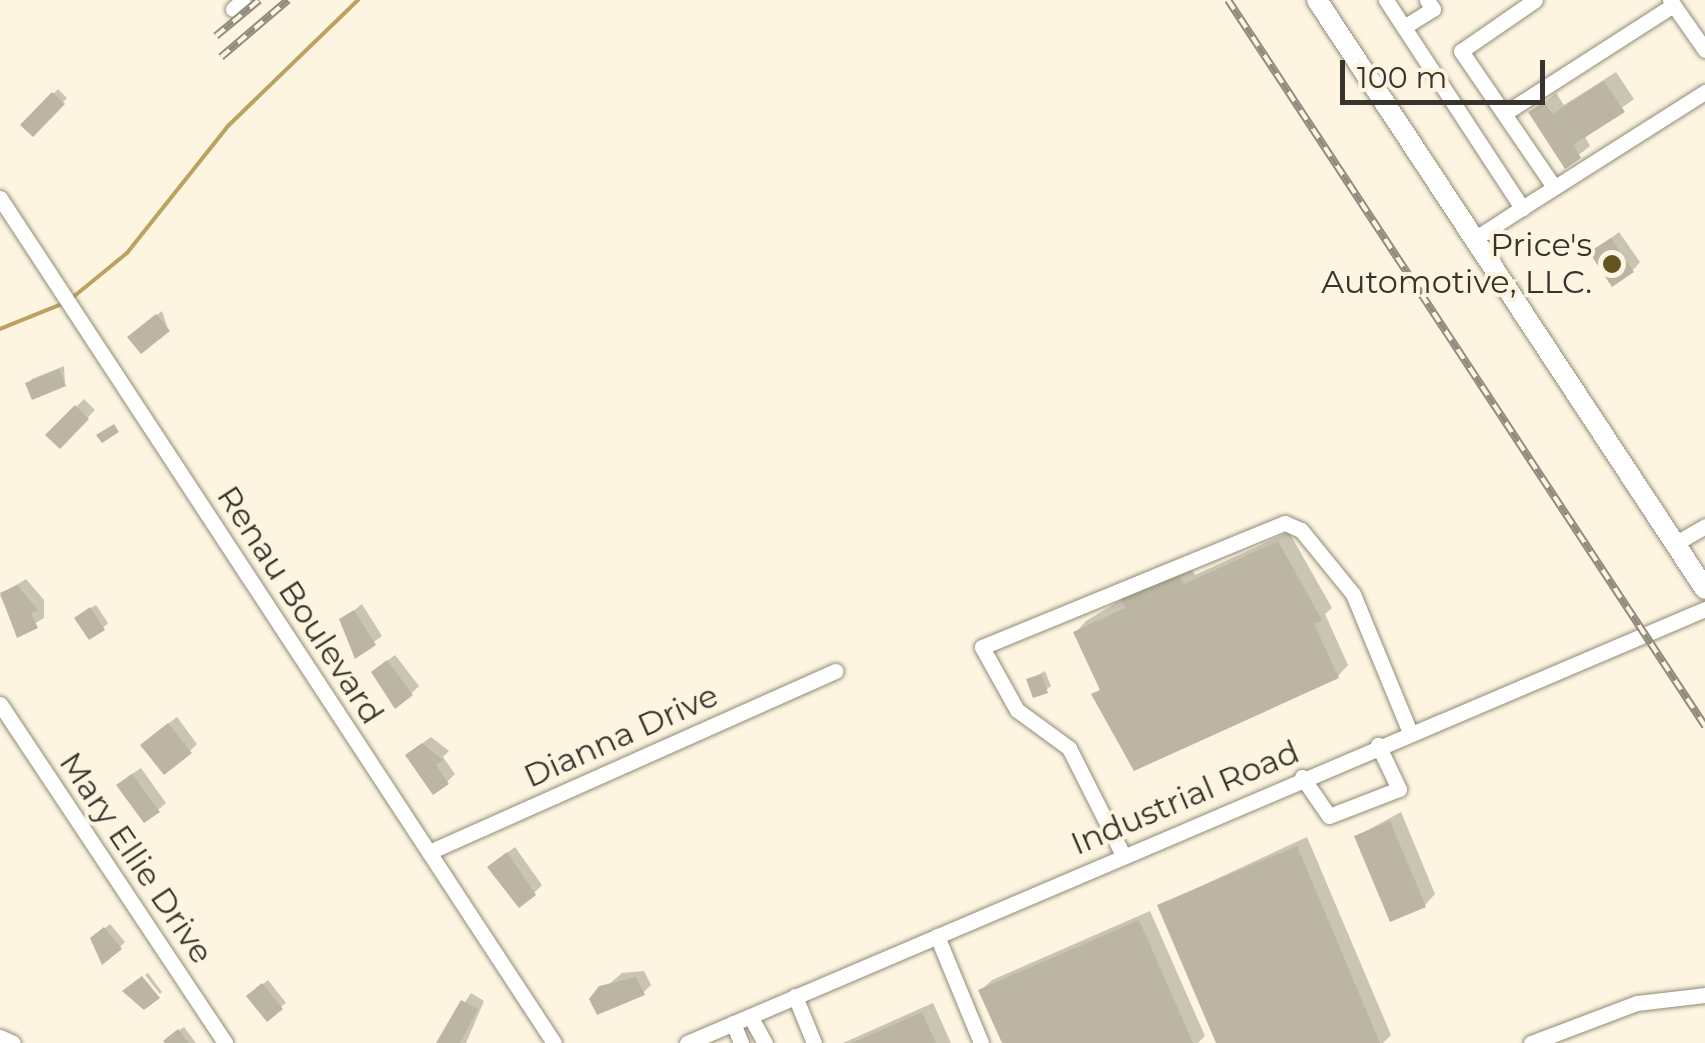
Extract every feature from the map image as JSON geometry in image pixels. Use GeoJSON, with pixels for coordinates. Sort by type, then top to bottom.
{"type":"FeatureCollection","features":[{"type":"Feature","properties":{"kind":"main road"},"geometry":{"type":"LineString","coordinates":[[1317,0],[1705,588]]}},
{"type":"Feature","properties":{"kind":"street"},"geometry":{"type":"LineString","coordinates":[[1386,0],[1522,208]]}},
{"type":"Feature","properties":{"kind":"street"},"geometry":{"type":"LineString","coordinates":[[1404,27],[1430,5],[1448,0]]}},
{"type":"Feature","properties":{"kind":"street"},"geometry":{"type":"LineString","coordinates":[[1534,0],[1462,51],[1554,187]]}},
{"type":"Feature","properties":{"kind":"street"},"geometry":{"type":"LineString","coordinates":[[1504,114],[1672,2],[1705,50]]}},
{"type":"Feature","properties":{"kind":"street"},"geometry":{"type":"LineString","coordinates":[[1474,239],[1705,92]]}},
{"type":"Feature","properties":{"kind":"street","name":"Renau Boulevard"},"geometry":{"type":"LineString","coordinates":[[0,198],[554,1043]]}},
{"type":"Feature","properties":{"kind":"street"},"geometry":{"type":"LineString","coordinates":[[1122,855],[1069,748],[1018,710],[982,647],[1266,525],[1301,530],[1328,558],[1409,730]]}},
{"type":"Feature","properties":{"kind":"street"},"geometry":{"type":"LineString","coordinates":[[1676,543],[1705,526]]}},
{"type":"Feature","properties":{"kind":"street","name":"Industrial Road"},"geometry":{"type":"LineString","coordinates":[[688,1043],[1409,730],[1705,610]]}},
{"type":"Feature","properties":{"kind":"street","name":"Dianna Drive"},"geometry":{"type":"LineString","coordinates":[[429,852],[834,670]]}},
{"type":"Feature","properties":{"kind":"street","name":"Mary Ellie Drive"},"geometry":{"type":"LineString","coordinates":[[0,704],[225,1043]]}},
{"type":"Feature","properties":{"kind":"street"},"geometry":{"type":"LineString","coordinates":[[1302,778],[1329,816],[1399,789],[1378,744]]}},
{"type":"Feature","properties":{"kind":"street"},"geometry":{"type":"LineString","coordinates":[[937,936],[981,1043]]}},
{"type":"Feature","properties":{"kind":"street"},"geometry":{"type":"LineString","coordinates":[[1531,1043],[1637,1003],[1705,995]]}},
{"type":"Feature","properties":{"kind":"street"},"geometry":{"type":"LineString","coordinates":[[795,996],[814,1043]]}},
{"type":"Feature","properties":{"kind":"street"},"geometry":{"type":"LineString","coordinates":[[750,1016],[764,1043]]}},
{"type":"Feature","properties":{"kind":"street"},"geometry":{"type":"LineString","coordinates":[[733,1023],[742,1043]]}},
{"type":"Feature","properties":{"kind":"street"},"geometry":{"type":"LineString","coordinates":[[0,1037],[13,1043]]}},
{"type":"Feature","properties":{"kind":"building"},"geometry":{"type":"Polygon","coordinates":[[[1604,81],[1625,112],[1573,145],[1581,158],[1565,169],[1528,112],[1544,102],[1552,114],[1604,81]]]}},
{"type":"Feature","properties":{"kind":"building"},"geometry":{"type":"Polygon","coordinates":[[[52,92],[65,104],[33,137],[20,125],[52,92]]]}},
{"type":"Feature","properties":{"kind":"building"},"geometry":{"type":"Polygon","coordinates":[[[1611,238],[1634,272],[1612,287],[1589,252],[1611,238]]]}},
{"type":"Feature","properties":{"kind":"building"},"geometry":{"type":"Polygon","coordinates":[[[156,314],[170,331],[141,354],[127,337],[156,314]]]}},
{"type":"Feature","properties":{"kind":"building"},"geometry":{"type":"Polygon","coordinates":[[[59,369],[66,386],[32,400],[25,383],[59,369]]]}},
{"type":"Feature","properties":{"kind":"building"},"geometry":{"type":"Polygon","coordinates":[[[75,405],[89,419],[60,449],[45,435],[75,405]]]}},
{"type":"Feature","properties":{"kind":"building"},"geometry":{"type":"Polygon","coordinates":[[[114,424],[119,432],[102,443],[96,435],[114,424]]]}},
{"type":"Feature","properties":{"kind":"building"},"geometry":{"type":"Polygon","coordinates":[[[1278,541],[1322,620],[1314,624],[1339,678],[1134,771],[1091,694],[1100,690],[1073,632],[1125,608],[1119,595],[1176,569],[1184,584],[1278,541]]]}},
{"type":"Feature","properties":{"kind":"building"},"geometry":{"type":"Polygon","coordinates":[[[17,585],[38,610],[31,613],[38,628],[17,638],[0,593],[17,585]]]}},
{"type":"Feature","properties":{"kind":"building"},"geometry":{"type":"Polygon","coordinates":[[[90,607],[105,630],[89,640],[74,618],[90,607]]]}},
{"type":"Feature","properties":{"kind":"building"},"geometry":{"type":"Polygon","coordinates":[[[354,610],[376,645],[355,659],[339,619],[354,610]]]}},
{"type":"Feature","properties":{"kind":"building"},"geometry":{"type":"Polygon","coordinates":[[[387,660],[413,695],[395,709],[371,672],[387,660]]]}},
{"type":"Feature","properties":{"kind":"building"},"geometry":{"type":"Polygon","coordinates":[[[1041,674],[1048,693],[1033,698],[1026,679],[1041,674]]]}},
{"type":"Feature","properties":{"kind":"building"},"geometry":{"type":"Polygon","coordinates":[[[168,723],[192,753],[164,775],[140,745],[168,723]]]}},
{"type":"Feature","properties":{"kind":"building"},"geometry":{"type":"Polygon","coordinates":[[[422,743],[443,760],[436,765],[449,784],[433,795],[405,755],[422,743]]]}},
{"type":"Feature","properties":{"kind":"building"},"geometry":{"type":"Polygon","coordinates":[[[132,774],[160,812],[144,823],[116,785],[132,774]]]}},
{"type":"Feature","properties":{"kind":"building"},"geometry":{"type":"Polygon","coordinates":[[[1390,821],[1426,907],[1390,922],[1354,836],[1390,821]]]}},
{"type":"Feature","properties":{"kind":"building"},"geometry":{"type":"Polygon","coordinates":[[[1297,846],[1380,1043],[1216,1043],[1157,905],[1297,846]]]}},
{"type":"Feature","properties":{"kind":"building"},"geometry":{"type":"Polygon","coordinates":[[[507,852],[536,895],[519,908],[487,867],[507,852]]]}},
{"type":"Feature","properties":{"kind":"building"},"geometry":{"type":"Polygon","coordinates":[[[1139,920],[1193,1043],[1002,1043],[978,990],[1139,920]]]}},
{"type":"Feature","properties":{"kind":"building"},"geometry":{"type":"Polygon","coordinates":[[[104,927],[122,949],[102,965],[90,938],[104,927]]]}},
{"type":"Feature","properties":{"kind":"building"},"geometry":{"type":"Polygon","coordinates":[[[142,976],[160,998],[144,1010],[122,991],[142,976]]]}},
{"type":"Feature","properties":{"kind":"building"},"geometry":{"type":"Polygon","coordinates":[[[636,977],[645,995],[597,1015],[589,999],[599,986],[636,977]]]}},
{"type":"Feature","properties":{"kind":"building"},"geometry":{"type":"Polygon","coordinates":[[[262,983],[283,1009],[267,1022],[246,996],[262,983]]]}},
{"type":"Feature","properties":{"kind":"building"},"geometry":{"type":"Polygon","coordinates":[[[461,1000],[478,1009],[460,1043],[436,1043],[461,1000]]]}},
{"type":"Feature","properties":{"kind":"building"},"geometry":{"type":"Polygon","coordinates":[[[922,1012],[936,1043],[852,1043],[922,1012]]]}},
{"type":"Feature","properties":{"kind":"building"},"geometry":{"type":"Polygon","coordinates":[[[178,1029],[189,1043],[163,1041],[178,1029]]]}},
{"type":"Feature","properties":{"kind":"waterway"},"geometry":{"type":"LineString","coordinates":[[72,298],[127,253],[228,126],[358,0]]}},
{"type":"Feature","properties":{"kind":"waterway"},"geometry":{"type":"LineString","coordinates":[[0,329],[64,303]]}},
{"type":"Feature","properties":{"kind":"railway"},"geometry":{"type":"LineString","coordinates":[[216,36],[259,0]]}},
{"type":"Feature","properties":{"kind":"railway"},"geometry":{"type":"LineString","coordinates":[[221,57],[288,0]]}},
{"type":"Feature","properties":{"kind":"railway"},"geometry":{"type":"LineString","coordinates":[[1228,0],[1705,726]]}},
{"type":"Feature","properties":{"kind":"place","name":"Price's Automotive, LLC."},"geometry":{"type":"Point","coordinates":[1612,264]}}]}
